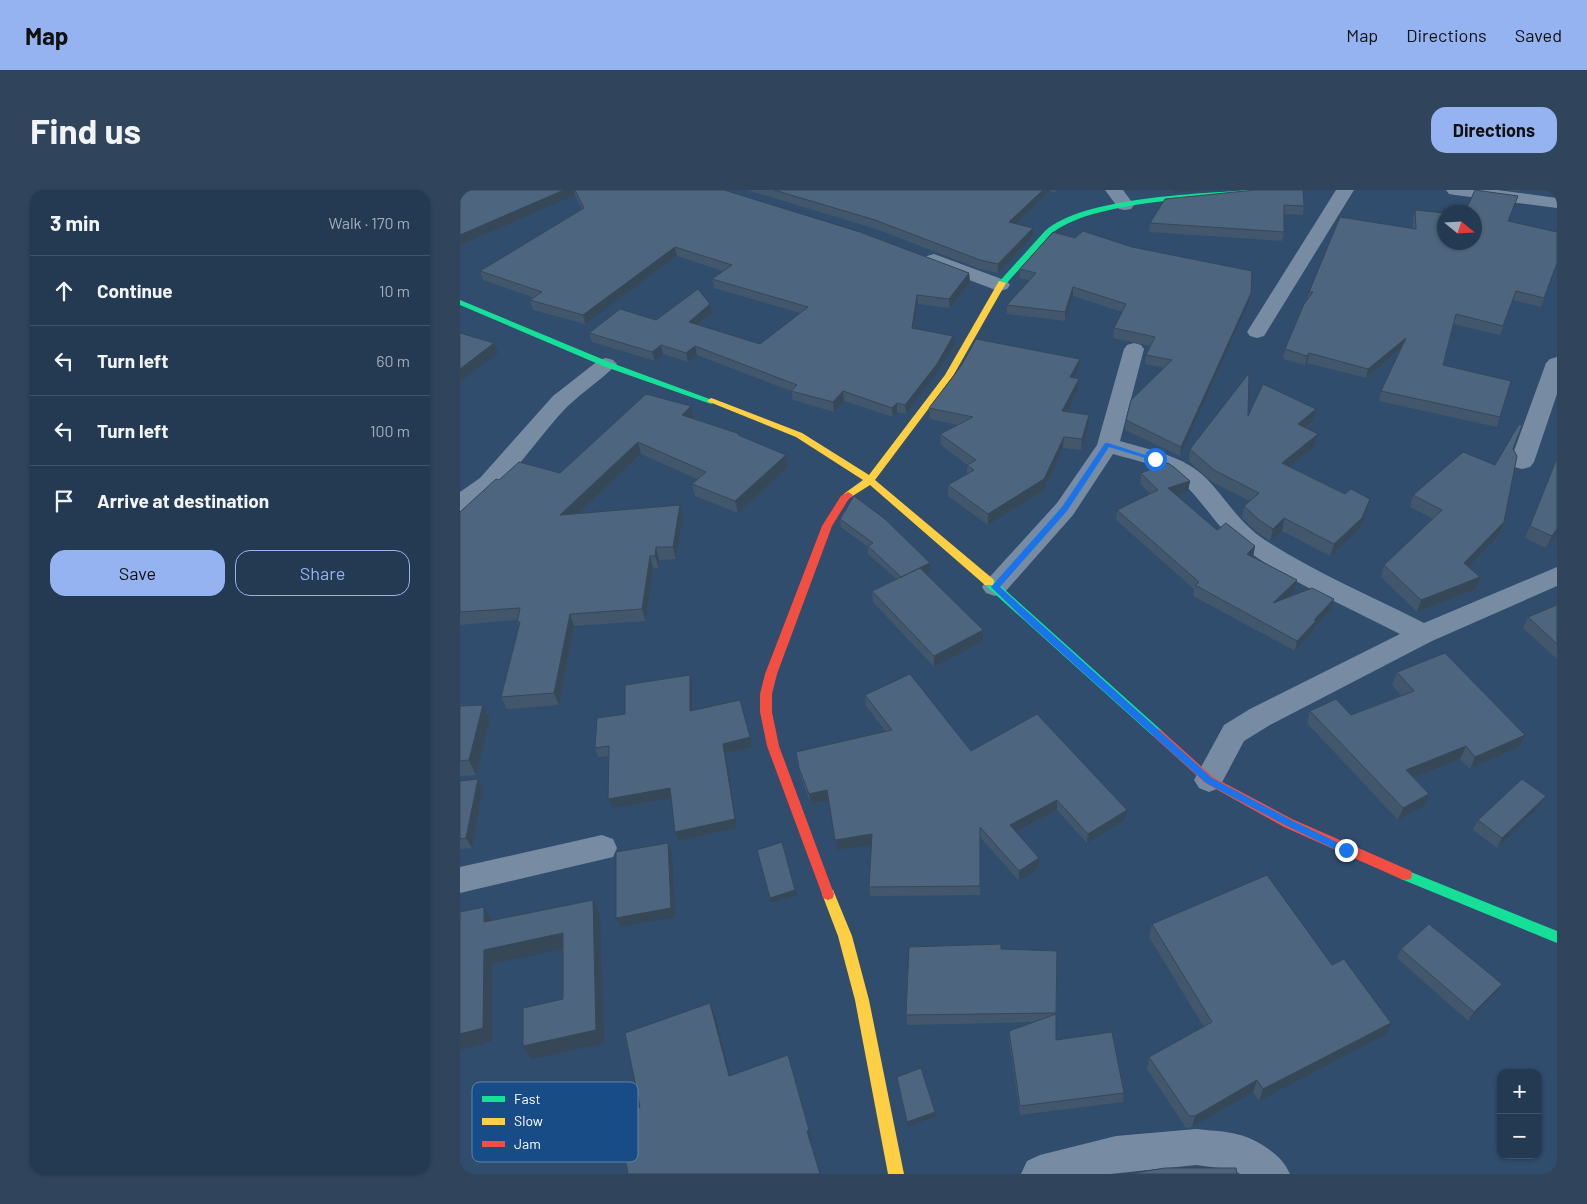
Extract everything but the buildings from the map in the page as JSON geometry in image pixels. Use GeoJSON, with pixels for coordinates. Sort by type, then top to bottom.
{"type":"FeatureCollection","features":[{"type":"Feature","properties":{"kind":"street"},"geometry":{"type":"LineString","coordinates":[[1114,190],[1125,205]]}},
{"type":"Feature","properties":{"kind":"street"},"geometry":{"type":"LineString","coordinates":[[896,1174],[862,1000],[848,945],[774,746],[766,712],[766,694],[771,674],[827,526],[844,498],[870,480],[949,376],[1000,285],[1055,226],[1080,214],[1125,205],[1275,190]]}},
{"type":"Feature","properties":{"kind":"street"},"geometry":{"type":"LineString","coordinates":[[1258,332],[1345,190]]}},
{"type":"Feature","properties":{"kind":"street"},"geometry":{"type":"LineString","coordinates":[[1455,190],[1557,203]]}},
{"type":"Feature","properties":{"kind":"street"},"geometry":{"type":"LineString","coordinates":[[921,255],[1000,285]]}},
{"type":"Feature","properties":{"kind":"street"},"geometry":{"type":"LineString","coordinates":[[460,302],[606,364],[693,394],[799,435],[870,480],[995,587],[1209,780],[1288,823],[1346,850],[1557,937]]}},
{"type":"Feature","properties":{"kind":"street"},"geometry":{"type":"LineString","coordinates":[[995,587],[1065,509],[1108,445],[1134,349]]}},
{"type":"Feature","properties":{"kind":"street"},"geometry":{"type":"LineString","coordinates":[[1522,462],[1557,363]]}},
{"type":"Feature","properties":{"kind":"street"},"geometry":{"type":"LineString","coordinates":[[460,504],[488,483],[561,401],[606,364]]}},
{"type":"Feature","properties":{"kind":"street"},"geometry":{"type":"LineString","coordinates":[[1108,445],[1155,459],[1181,470],[1198,484],[1235,530],[1255,545],[1284,563],[1423,634]]}},
{"type":"Feature","properties":{"kind":"street"},"geometry":{"type":"LineString","coordinates":[[1209,780],[1234,734],[1260,717],[1423,634],[1557,576]]}},
{"type":"Feature","properties":{"kind":"street"},"geometry":{"type":"LineString","coordinates":[[460,880],[602,848]]}},
{"type":"Feature","properties":{"kind":"street"},"geometry":{"type":"LineString","coordinates":[[1040,1174],[1116,1154],[1196,1148],[1241,1152],[1271,1174]]}},
{"type":"Feature","properties":{"kind":"traffic: fast"},"geometry":{"type":"LineString","coordinates":[[1002,283],[1047,233],[1071,218],[1096,211],[1159,200],[1275,190]]}},
{"type":"Feature","properties":{"kind":"traffic: fast"},"geometry":{"type":"LineString","coordinates":[[460,302],[606,364],[711,401]]}},
{"type":"Feature","properties":{"kind":"traffic: fast"},"geometry":{"type":"LineString","coordinates":[[989,582],[1157,733]]}},
{"type":"Feature","properties":{"kind":"traffic: fast"},"geometry":{"type":"LineString","coordinates":[[1406,875],[1557,937]]}},
{"type":"Feature","properties":{"kind":"traffic: slow"},"geometry":{"type":"LineString","coordinates":[[848,495],[870,480],[949,376],[1002,283]]}},
{"type":"Feature","properties":{"kind":"traffic: slow"},"geometry":{"type":"LineString","coordinates":[[711,401],[799,435],[870,480],[989,582]]}},
{"type":"Feature","properties":{"kind":"traffic: slow"},"geometry":{"type":"LineString","coordinates":[[828,894],[845,936],[862,1000],[896,1174]]}},
{"type":"Feature","properties":{"kind":"traffic: jam"},"geometry":{"type":"LineString","coordinates":[[828,894],[773,746],[766,712],[766,694],[771,674],[827,526],[844,498],[848,495]]}},
{"type":"Feature","properties":{"kind":"traffic: jam"},"geometry":{"type":"LineString","coordinates":[[1157,733],[1209,780],[1288,823],[1406,875]]}},
{"type":"Feature","properties":{"kind":"route"},"geometry":{"type":"LineString","coordinates":[[1155,459],[1108,445],[1065,509],[995,587],[1209,780],[1288,823],[1346,850]]}}]}
